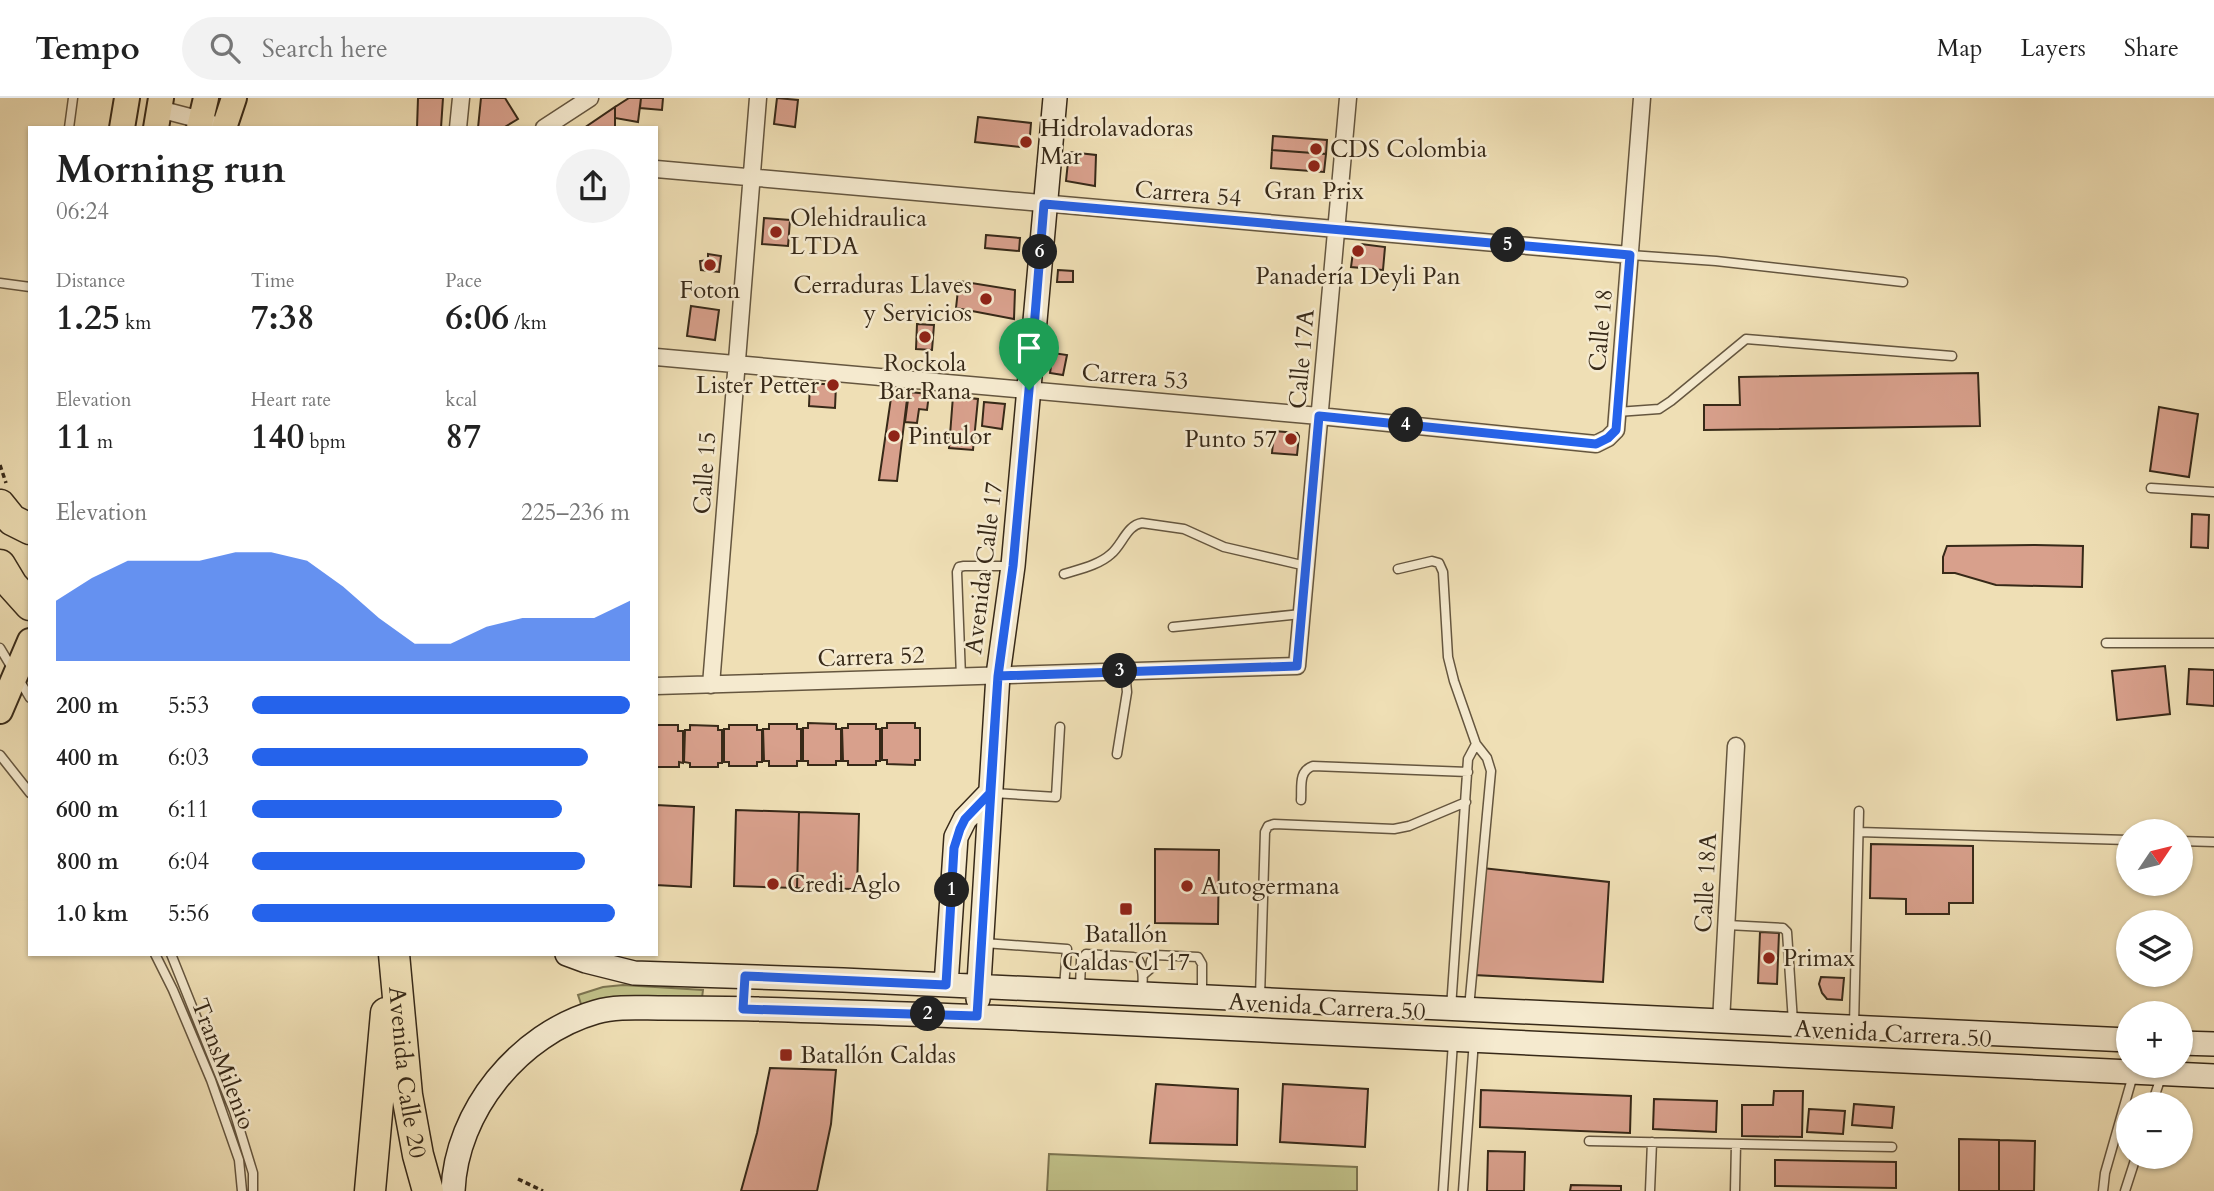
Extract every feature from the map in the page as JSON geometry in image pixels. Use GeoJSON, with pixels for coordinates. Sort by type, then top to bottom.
{"type":"FeatureCollection","features":[{"type":"Feature","properties":{"kind":"highway"},"geometry":{"type":"LineString","coordinates":[[0,505],[12,520],[28,528]]}},
{"type":"Feature","properties":{"kind":"highway","name":"Avenida Calle 20"},"geometry":{"type":"LineString","coordinates":[[370,1191],[386,1006],[381,956]]}},
{"type":"Feature","properties":{"kind":"highway","name":"Avenida Calle 20"},"geometry":{"type":"LineString","coordinates":[[394,956],[407,1096],[428,1191]]}},
{"type":"Feature","properties":{"kind":"main road"},"geometry":{"type":"LineString","coordinates":[[122,126],[127,98]]}},
{"type":"Feature","properties":{"kind":"main road"},"geometry":{"type":"LineString","coordinates":[[215,121],[234,98]]}},
{"type":"Feature","properties":{"kind":"main road","name":"Avenida Calle 17"},"geometry":{"type":"LineString","coordinates":[[977,1016],[998,676],[1013,566],[1055,98]]}},
{"type":"Feature","properties":{"kind":"main road"},"geometry":{"type":"LineString","coordinates":[[0,711],[28,646]]}},
{"type":"Feature","properties":{"kind":"main road"},"geometry":{"type":"LineString","coordinates":[[946,985],[956,837],[965,819],[990,793]]}},
{"type":"Feature","properties":{"kind":"main road","name":"Avenida Carrera 50"},"geometry":{"type":"LineString","coordinates":[[579,956],[634,973],[729,992],[977,1016],[2116,1071]]}},
{"type":"Feature","properties":{"kind":"main road","name":"Avenida Carrera 50"},"geometry":{"type":"LineString","coordinates":[[477,1110],[521,1054],[542,1037],[575,1019],[621,1007],[729,992],[946,985],[1072,991],[1143,985],[1202,997],[2116,1039]]}},
{"type":"Feature","properties":{"kind":"main road"},"geometry":{"type":"LineString","coordinates":[[2193,1043],[2214,1044]]}},
{"type":"Feature","properties":{"kind":"main road","name":"Avenida Carrera 50"},"geometry":{"type":"LineString","coordinates":[[2193,1075],[2214,1076]]}},
{"type":"Feature","properties":{"kind":"main road","name":"Avenida Calle 20"},"geometry":{"type":"LineString","coordinates":[[453,1191],[458,1153],[477,1110]]}},
{"type":"Feature","properties":{"kind":"street"},"geometry":{"type":"LineString","coordinates":[[458,126],[461,98]]}},
{"type":"Feature","properties":{"kind":"street"},"geometry":{"type":"LineString","coordinates":[[547,126],[590,98]]}},
{"type":"Feature","properties":{"kind":"street","name":"Calle 15"},"geometry":{"type":"LineString","coordinates":[[711,684],[758,98]]}},
{"type":"Feature","properties":{"kind":"street","name":"Calle 17A"},"geometry":{"type":"LineString","coordinates":[[1297,666],[1348,98]]}},
{"type":"Feature","properties":{"kind":"street","name":"Calle 18"},"geometry":{"type":"LineString","coordinates":[[1608,438],[1616,430],[1642,98]]}},
{"type":"Feature","properties":{"kind":"street"},"geometry":{"type":"LineString","coordinates":[[159,112],[215,121]]}},
{"type":"Feature","properties":{"kind":"street","name":"Carrera 54"},"geometry":{"type":"LineString","coordinates":[[658,169],[1630,255]]}},
{"type":"Feature","properties":{"kind":"street","name":"Carrera 53"},"geometry":{"type":"LineString","coordinates":[[658,357],[1319,416],[1596,444],[1608,438]]}},
{"type":"Feature","properties":{"kind":"street","name":"Carrera 52"},"geometry":{"type":"LineString","coordinates":[[658,686],[1297,666]]}},
{"type":"Feature","properties":{"kind":"street","name":"Calle 18A"},"geometry":{"type":"LineString","coordinates":[[1721,1022],[1736,747]]}},
{"type":"Feature","properties":{"kind":"lane"},"geometry":{"type":"LineString","coordinates":[[69,126],[73,98]]}},
{"type":"Feature","properties":{"kind":"lane","name":"Carrera 54"},"geometry":{"type":"LineString","coordinates":[[1630,255],[1716,261],[1903,282]]}},
{"type":"Feature","properties":{"kind":"lane"},"geometry":{"type":"LineString","coordinates":[[0,283],[28,287]]}},
{"type":"Feature","properties":{"kind":"lane"},"geometry":{"type":"LineString","coordinates":[[1617,412],[1659,408],[1746,339],[1952,356]]}},
{"type":"Feature","properties":{"kind":"lane"},"geometry":{"type":"LineString","coordinates":[[2151,488],[2214,492]]}},
{"type":"Feature","properties":{"kind":"lane"},"geometry":{"type":"LineString","coordinates":[[1064,574],[1102,561],[1115,550],[1136,524],[1142,523],[1184,529],[1224,547],[1306,566]]}},
{"type":"Feature","properties":{"kind":"lane"},"geometry":{"type":"LineString","coordinates":[[1398,569],[1433,561],[1439,563],[1443,572],[1448,657],[1460,702],[1476,744],[1487,758],[1491,771],[1460,1009]]}},
{"type":"Feature","properties":{"kind":"lane"},"geometry":{"type":"LineString","coordinates":[[961,677],[959,567],[1013,566]]}},
{"type":"Feature","properties":{"kind":"lane"},"geometry":{"type":"LineString","coordinates":[[1173,627],[1301,614]]}},
{"type":"Feature","properties":{"kind":"lane"},"geometry":{"type":"LineString","coordinates":[[2106,643],[2214,643]]}},
{"type":"Feature","properties":{"kind":"lane"},"geometry":{"type":"LineString","coordinates":[[0,648],[28,695]]}},
{"type":"Feature","properties":{"kind":"lane"},"geometry":{"type":"LineString","coordinates":[[1117,754],[1127,692],[1125,671]]}},
{"type":"Feature","properties":{"kind":"lane"},"geometry":{"type":"LineString","coordinates":[[990,793],[1056,797],[1060,727]]}},
{"type":"Feature","properties":{"kind":"lane"},"geometry":{"type":"LineString","coordinates":[[1460,1009],[1468,759],[1476,744]]}},
{"type":"Feature","properties":{"kind":"lane"},"geometry":{"type":"LineString","coordinates":[[0,755],[28,790]]}},
{"type":"Feature","properties":{"kind":"lane"},"geometry":{"type":"LineString","coordinates":[[1301,800],[1302,774],[1313,766],[1468,772]]}},
{"type":"Feature","properties":{"kind":"lane"},"geometry":{"type":"LineString","coordinates":[[1260,1000],[1265,832],[1268,826],[1274,824],[1394,829],[1409,826],[1466,802]]}},
{"type":"Feature","properties":{"kind":"lane"},"geometry":{"type":"LineString","coordinates":[[1854,1028],[1859,811]]}},
{"type":"Feature","properties":{"kind":"lane"},"geometry":{"type":"LineString","coordinates":[[1859,832],[2116,840]]}},
{"type":"Feature","properties":{"kind":"lane"},"geometry":{"type":"LineString","coordinates":[[2193,841],[2214,842]]}},
{"type":"Feature","properties":{"kind":"lane"},"geometry":{"type":"LineString","coordinates":[[1727,925],[1783,929],[1787,932],[1794,1025]]}},
{"type":"Feature","properties":{"kind":"lane"},"geometry":{"type":"LineString","coordinates":[[981,943],[1067,949],[1072,991]]}},
{"type":"Feature","properties":{"kind":"lane"},"geometry":{"type":"LineString","coordinates":[[1072,991],[1081,960],[1086,954],[1137,958],[1143,985]]}},
{"type":"Feature","properties":{"kind":"lane"},"geometry":{"type":"LineString","coordinates":[[1143,985],[1155,955],[1198,957],[1202,964],[1202,997]]}},
{"type":"Feature","properties":{"kind":"lane","name":"TransMilenio"},"geometry":{"type":"LineString","coordinates":[[156,956],[211,1080],[239,1160],[243,1191]]}},
{"type":"Feature","properties":{"kind":"lane","name":"TransMilenio"},"geometry":{"type":"LineString","coordinates":[[172,956],[234,1111],[253,1173],[253,1191]]}},
{"type":"Feature","properties":{"kind":"lane"},"geometry":{"type":"LineString","coordinates":[[1443,1191],[1463,1039]]}},
{"type":"Feature","properties":{"kind":"lane"},"geometry":{"type":"LineString","coordinates":[[1463,1039],[1464,1191]]}},
{"type":"Feature","properties":{"kind":"lane"},"geometry":{"type":"LineString","coordinates":[[2103,1191],[2105,1173],[2131,1078]]}},
{"type":"Feature","properties":{"kind":"lane"},"geometry":{"type":"LineString","coordinates":[[1589,1141],[1892,1147]]}},
{"type":"Feature","properties":{"kind":"lane"},"geometry":{"type":"LineString","coordinates":[[1650,1191],[1652,1142]]}},
{"type":"Feature","properties":{"kind":"lane"},"geometry":{"type":"LineString","coordinates":[[1735,1191],[1736,1144]]}},
{"type":"Feature","properties":{"kind":"lane"},"geometry":{"type":"LineString","coordinates":[[2125,1191],[2132,1169]]}},
{"type":"Feature","properties":{"kind":"path"},"geometry":{"type":"LineString","coordinates":[[518,1179],[542,1191]]}},
{"type":"Feature","properties":{"kind":"green space"},"geometry":{"type":"Polygon","coordinates":[[[623,985],[703,990],[702,998],[582,1007],[578,995],[603,987],[623,985]]]}},
{"type":"Feature","properties":{"kind":"green space"},"geometry":{"type":"Polygon","coordinates":[[[1049,1154],[1357,1167],[1357,1191],[1047,1191],[1049,1154]]]}},
{"type":"Feature","properties":{"kind":"building"},"geometry":{"type":"Polygon","coordinates":[[[418,98],[443,98],[441,126],[417,126],[418,98]]]}},
{"type":"Feature","properties":{"kind":"building"},"geometry":{"type":"Polygon","coordinates":[[[481,98],[505,98],[518,119],[506,126],[478,126],[481,98]]]}},
{"type":"Feature","properties":{"kind":"building"},"geometry":{"type":"Polygon","coordinates":[[[629,98],[641,98],[638,122],[615,118],[615,107],[629,98]]]}},
{"type":"Feature","properties":{"kind":"building"},"geometry":{"type":"Polygon","coordinates":[[[641,98],[663,98],[662,110],[640,108],[641,98]]]}},
{"type":"Feature","properties":{"kind":"building"},"geometry":{"type":"Polygon","coordinates":[[[777,98],[798,100],[795,127],[774,124],[777,98]]]}},
{"type":"Feature","properties":{"kind":"building"},"geometry":{"type":"Polygon","coordinates":[[[615,107],[615,126],[587,126],[615,107]]]}},
{"type":"Feature","properties":{"kind":"building"},"geometry":{"type":"Polygon","coordinates":[[[978,117],[1031,123],[1029,148],[975,142],[978,117]]]}},
{"type":"Feature","properties":{"kind":"building"},"geometry":{"type":"Polygon","coordinates":[[[1273,136],[1327,140],[1326,154],[1272,150],[1273,136]]]}},
{"type":"Feature","properties":{"kind":"building"},"geometry":{"type":"Polygon","coordinates":[[[1272,150],[1326,154],[1324,172],[1271,168],[1272,150]]]}},
{"type":"Feature","properties":{"kind":"building"},"geometry":{"type":"Polygon","coordinates":[[[1069,152],[1096,155],[1095,186],[1066,181],[1069,152]]]}},
{"type":"Feature","properties":{"kind":"building","name":"Olehidraulica LTDA"},"geometry":{"type":"Polygon","coordinates":[[[764,218],[790,220],[788,246],[762,244],[764,218]]]}},
{"type":"Feature","properties":{"kind":"building"},"geometry":{"type":"Polygon","coordinates":[[[986,235],[1020,238],[1019,251],[985,248],[986,235]]]}},
{"type":"Feature","properties":{"kind":"building"},"geometry":{"type":"Polygon","coordinates":[[[1361,244],[1385,247],[1383,270],[1351,267],[1353,252],[1356,252],[1356,247],[1361,244]]]}},
{"type":"Feature","properties":{"kind":"building","name":"Foton"},"geometry":{"type":"Polygon","coordinates":[[[708,254],[721,256],[719,272],[701,270],[700,261],[708,260],[708,254]]]}},
{"type":"Feature","properties":{"kind":"building"},"geometry":{"type":"Polygon","coordinates":[[[1058,270],[1073,271],[1073,282],[1057,282],[1058,270]]]}},
{"type":"Feature","properties":{"kind":"building","name":"Cerraduras Llaves y Servicios"},"geometry":{"type":"Polygon","coordinates":[[[959,281],[1015,290],[1014,319],[956,308],[959,281]]]}},
{"type":"Feature","properties":{"kind":"building"},"geometry":{"type":"Polygon","coordinates":[[[691,306],[719,310],[715,340],[687,336],[691,306]]]}},
{"type":"Feature","properties":{"kind":"building","name":"Rockola Bar Rana"},"geometry":{"type":"Polygon","coordinates":[[[917,324],[934,325],[932,350],[916,349],[917,324]]]}},
{"type":"Feature","properties":{"kind":"building"},"geometry":{"type":"Polygon","coordinates":[[[1053,353],[1067,355],[1063,375],[1050,373],[1053,353]]]}},
{"type":"Feature","properties":{"kind":"building"},"geometry":{"type":"Polygon","coordinates":[[[1978,373],[1980,426],[1704,430],[1704,405],[1740,405],[1739,377],[1978,373]]]}},
{"type":"Feature","properties":{"kind":"building"},"geometry":{"type":"Polygon","coordinates":[[[810,383],[836,385],[835,408],[809,406],[810,383]]]}},
{"type":"Feature","properties":{"kind":"building","name":"Pintulor"},"geometry":{"type":"Polygon","coordinates":[[[892,391],[908,391],[897,481],[879,480],[892,391]]]}},
{"type":"Feature","properties":{"kind":"building"},"geometry":{"type":"Polygon","coordinates":[[[909,392],[929,394],[927,410],[919,409],[917,423],[905,422],[909,392]]]}},
{"type":"Feature","properties":{"kind":"building"},"geometry":{"type":"Polygon","coordinates":[[[953,396],[978,399],[973,450],[949,448],[953,396]]]}},
{"type":"Feature","properties":{"kind":"building"},"geometry":{"type":"Polygon","coordinates":[[[984,402],[1005,404],[1002,429],[982,426],[984,402]]]}},
{"type":"Feature","properties":{"kind":"building"},"geometry":{"type":"Polygon","coordinates":[[[2159,407],[2198,414],[2189,477],[2150,471],[2159,407]]]}},
{"type":"Feature","properties":{"kind":"building"},"geometry":{"type":"Polygon","coordinates":[[[1274,431],[1297,433],[1297,455],[1272,453],[1274,431]]]}},
{"type":"Feature","properties":{"kind":"building"},"geometry":{"type":"Polygon","coordinates":[[[2192,514],[2209,515],[2208,548],[2191,547],[2192,514]]]}},
{"type":"Feature","properties":{"kind":"building"},"geometry":{"type":"Polygon","coordinates":[[[1947,546],[2083,546],[2082,587],[1996,585],[1955,573],[1943,573],[1943,557],[1947,546]]]}},
{"type":"Feature","properties":{"kind":"building"},"geometry":{"type":"Polygon","coordinates":[[[2165,666],[2170,714],[2117,720],[2112,671],[2165,666]]]}},
{"type":"Feature","properties":{"kind":"building"},"geometry":{"type":"Polygon","coordinates":[[[2189,669],[2214,670],[2214,706],[2187,704],[2189,669]]]}},
{"type":"Feature","properties":{"kind":"building"},"geometry":{"type":"Polygon","coordinates":[[[808,723],[836,724],[836,729],[841,729],[841,761],[836,761],[836,765],[808,765],[808,761],[803,761],[803,728],[808,728],[808,723]]]}},
{"type":"Feature","properties":{"kind":"building"},"geometry":{"type":"Polygon","coordinates":[[[887,723],[915,723],[915,728],[920,728],[920,760],[915,760],[915,765],[887,764],[887,760],[882,760],[882,728],[887,728],[887,723]]]}},
{"type":"Feature","properties":{"kind":"building"},"geometry":{"type":"Polygon","coordinates":[[[769,724],[797,724],[797,729],[801,729],[801,761],[797,761],[797,766],[769,766],[769,761],[764,761],[763,729],[769,729],[769,724]]]}},
{"type":"Feature","properties":{"kind":"building"},"geometry":{"type":"Polygon","coordinates":[[[848,724],[876,724],[876,729],[880,729],[880,761],[876,761],[876,765],[848,765],[848,761],[843,761],[842,728],[848,728],[848,724]]]}},
{"type":"Feature","properties":{"kind":"building"},"geometry":{"type":"Polygon","coordinates":[[[658,725],[678,725],[678,731],[683,731],[683,763],[679,762],[679,767],[658,767],[658,725]]]}},
{"type":"Feature","properties":{"kind":"building"},"geometry":{"type":"Polygon","coordinates":[[[690,725],[718,726],[718,730],[722,730],[722,763],[718,763],[718,767],[690,767],[690,763],[684,762],[685,730],[690,730],[690,725]]]}},
{"type":"Feature","properties":{"kind":"building"},"geometry":{"type":"Polygon","coordinates":[[[729,725],[757,725],[757,730],[762,730],[762,762],[757,762],[757,766],[729,766],[729,762],[724,762],[724,729],[729,729],[729,725]]]}},
{"type":"Feature","properties":{"kind":"building"},"geometry":{"type":"Polygon","coordinates":[[[658,805],[694,807],[691,887],[658,885],[658,805]]]}},
{"type":"Feature","properties":{"kind":"building"},"geometry":{"type":"Polygon","coordinates":[[[736,810],[799,812],[797,888],[734,886],[736,810]]]}},
{"type":"Feature","properties":{"kind":"building"},"geometry":{"type":"Polygon","coordinates":[[[799,812],[859,814],[857,889],[797,888],[799,812]]]}},
{"type":"Feature","properties":{"kind":"building"},"geometry":{"type":"Polygon","coordinates":[[[1871,844],[1973,846],[1973,903],[1949,903],[1949,914],[1906,914],[1906,899],[1870,898],[1871,844]]]}},
{"type":"Feature","properties":{"kind":"building","name":"Autogermana"},"geometry":{"type":"Polygon","coordinates":[[[1155,849],[1219,850],[1218,924],[1155,923],[1155,849]]]}},
{"type":"Feature","properties":{"kind":"building"},"geometry":{"type":"Polygon","coordinates":[[[1482,868],[1609,882],[1603,982],[1474,975],[1482,868]]]}},
{"type":"Feature","properties":{"kind":"building","name":"Primax"},"geometry":{"type":"Polygon","coordinates":[[[1760,932],[1779,933],[1777,984],[1758,983],[1760,932]]]}},
{"type":"Feature","properties":{"kind":"building"},"geometry":{"type":"Polygon","coordinates":[[[1821,977],[1844,978],[1842,1000],[1827,999],[1819,984],[1821,977]]]}},
{"type":"Feature","properties":{"kind":"building"},"geometry":{"type":"Polygon","coordinates":[[[770,1068],[836,1070],[831,1124],[817,1191],[741,1191],[757,1133],[770,1068]]]}},
{"type":"Feature","properties":{"kind":"building"},"geometry":{"type":"Polygon","coordinates":[[[1156,1084],[1238,1089],[1237,1145],[1150,1143],[1156,1084]]]}},
{"type":"Feature","properties":{"kind":"building"},"geometry":{"type":"Polygon","coordinates":[[[1283,1084],[1368,1089],[1365,1147],[1280,1142],[1283,1084]]]}},
{"type":"Feature","properties":{"kind":"building"},"geometry":{"type":"Polygon","coordinates":[[[1481,1090],[1631,1096],[1630,1133],[1480,1127],[1481,1090]]]}},
{"type":"Feature","properties":{"kind":"building"},"geometry":{"type":"Polygon","coordinates":[[[1774,1091],[1803,1091],[1802,1137],[1742,1136],[1742,1105],[1773,1105],[1774,1091]]]}},
{"type":"Feature","properties":{"kind":"building"},"geometry":{"type":"Polygon","coordinates":[[[1654,1099],[1717,1101],[1716,1132],[1653,1129],[1654,1099]]]}},
{"type":"Feature","properties":{"kind":"building"},"geometry":{"type":"Polygon","coordinates":[[[1854,1104],[1894,1107],[1892,1128],[1852,1125],[1854,1104]]]}},
{"type":"Feature","properties":{"kind":"building"},"geometry":{"type":"Polygon","coordinates":[[[1809,1109],[1845,1111],[1843,1134],[1807,1132],[1809,1109]]]}},
{"type":"Feature","properties":{"kind":"building"},"geometry":{"type":"Polygon","coordinates":[[[1959,1139],[1999,1140],[1999,1191],[1959,1191],[1959,1139]]]}},
{"type":"Feature","properties":{"kind":"building"},"geometry":{"type":"Polygon","coordinates":[[[1999,1140],[2035,1141],[2034,1191],[1999,1191],[1999,1140]]]}},
{"type":"Feature","properties":{"kind":"building"},"geometry":{"type":"Polygon","coordinates":[[[1488,1151],[1525,1152],[1524,1191],[1487,1191],[1488,1151]]]}},
{"type":"Feature","properties":{"kind":"building"},"geometry":{"type":"Polygon","coordinates":[[[1775,1160],[1896,1162],[1896,1188],[1775,1186],[1775,1160]]]}},
{"type":"Feature","properties":{"kind":"building"},"geometry":{"type":"Polygon","coordinates":[[[1571,1185],[1621,1186],[1621,1191],[1570,1191],[1571,1185]]]}},
{"type":"Feature","properties":{"kind":"place","name":"Hidrolavadoras Mar"},"geometry":{"type":"Point","coordinates":[1026,142]}},
{"type":"Feature","properties":{"kind":"place","name":"CDS Colombia"},"geometry":{"type":"Point","coordinates":[1316,149]}},
{"type":"Feature","properties":{"kind":"place","name":"Gran Prix"},"geometry":{"type":"Point","coordinates":[1314,166]}},
{"type":"Feature","properties":{"kind":"place","name":"Olehidraulica LTDA"},"geometry":{"type":"Point","coordinates":[776,232]}},
{"type":"Feature","properties":{"kind":"place","name":"Panadería Deyli Pan"},"geometry":{"type":"Point","coordinates":[1358,251]}},
{"type":"Feature","properties":{"kind":"place","name":"Foton"},"geometry":{"type":"Point","coordinates":[710,265]}},
{"type":"Feature","properties":{"kind":"place","name":"Cerraduras Llaves y Servicios"},"geometry":{"type":"Point","coordinates":[986,299]}},
{"type":"Feature","properties":{"kind":"place","name":"Rockola Bar Rana"},"geometry":{"type":"Point","coordinates":[925,337]}},
{"type":"Feature","properties":{"kind":"place","name":"Lister Petter"},"geometry":{"type":"Point","coordinates":[833,385]}},
{"type":"Feature","properties":{"kind":"place","name":"Pintulor"},"geometry":{"type":"Point","coordinates":[894,436]}},
{"type":"Feature","properties":{"kind":"place","name":"Punto 57"},"geometry":{"type":"Point","coordinates":[1291,439]}},
{"type":"Feature","properties":{"kind":"place","name":"Credi Aglo"},"geometry":{"type":"Point","coordinates":[773,884]}},
{"type":"Feature","properties":{"kind":"place","name":"Autogermana"},"geometry":{"type":"Point","coordinates":[1187,886]}},
{"type":"Feature","properties":{"kind":"place","name":"Batallón Caldas Cl 17"},"geometry":{"type":"Point","coordinates":[1126,909]}},
{"type":"Feature","properties":{"kind":"place","name":"Primax"},"geometry":{"type":"Point","coordinates":[1769,958]}},
{"type":"Feature","properties":{"kind":"place","name":"Batallón Caldas"},"geometry":{"type":"Point","coordinates":[786,1055]}},
{"type":"Feature","properties":{"kind":"route"},"geometry":{"type":"LineString","coordinates":[[1029,390],[1013,566],[998,676],[990,793],[965,819],[956,837],[946,985],[745,976],[743,1009],[977,1016],[998,676],[1297,666],[1319,416],[1596,444],[1608,438],[1616,430],[1630,255],[1044,204],[1029,390]]}}]}
